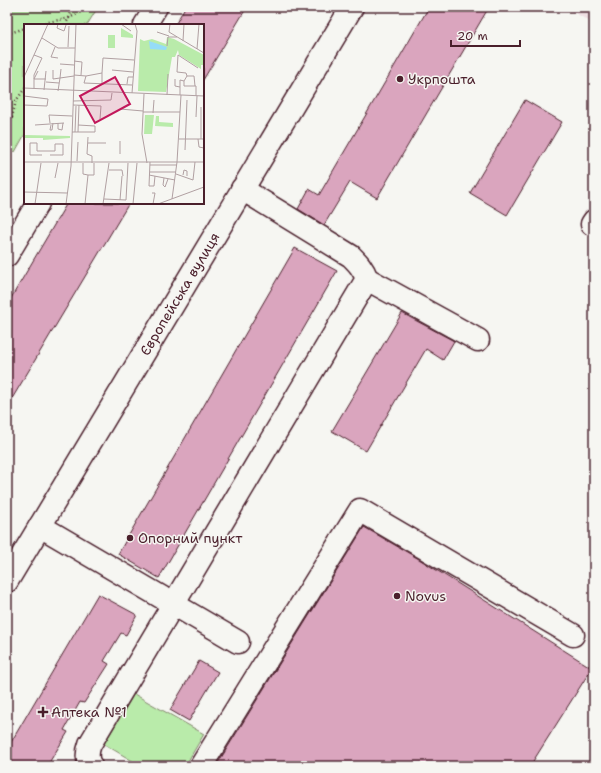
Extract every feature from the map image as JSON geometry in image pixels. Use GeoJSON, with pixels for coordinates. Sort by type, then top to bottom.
{"type":"FeatureCollection","features":[{"type":"Feature","properties":{"kind":"street"},"geometry":{"type":"LineString","coordinates":[[146,24],[156,7]]}},
{"type":"Feature","properties":{"kind":"street","name":"Європейська вулиця"},"geometry":{"type":"LineString","coordinates":[[7,581],[352,7]]}},
{"type":"Feature","properties":{"kind":"street"},"geometry":{"type":"LineString","coordinates":[[242,190],[351,256],[364,270],[367,279],[478,340]]}},
{"type":"Feature","properties":{"kind":"street"},"geometry":{"type":"LineString","coordinates":[[7,256],[37,204]]}},
{"type":"Feature","properties":{"kind":"street"},"geometry":{"type":"LineString","coordinates":[[92,766],[87,757],[87,750],[90,744],[367,279]]}},
{"type":"Feature","properties":{"kind":"street"},"geometry":{"type":"LineString","coordinates":[[201,766],[360,510],[573,635]]}},
{"type":"Feature","properties":{"kind":"street"},"geometry":{"type":"LineString","coordinates":[[40,526],[238,642]]}},
{"type":"Feature","properties":{"kind":"path"},"geometry":{"type":"LineString","coordinates":[[66,24],[73,7]]}},
{"type":"Feature","properties":{"kind":"path"},"geometry":{"type":"LineString","coordinates":[[38,24],[69,18],[92,7]]}},
{"type":"Feature","properties":{"kind":"path"},"geometry":{"type":"LineString","coordinates":[[7,34],[24,28]]}},
{"type":"Feature","properties":{"kind":"path"},"geometry":{"type":"LineString","coordinates":[[7,137],[16,101],[24,89]]}},
{"type":"Feature","properties":{"kind":"path"},"geometry":{"type":"LineString","coordinates":[[7,101],[16,101]]}},
{"type":"Feature","properties":{"kind":"shaded area"},"geometry":{"type":"Polygon","coordinates":[[[565,7],[594,7],[594,24],[565,7]]]}},
{"type":"Feature","properties":{"kind":"green space"},"geometry":{"type":"Polygon","coordinates":[[[7,7],[98,7],[88,24],[24,24],[24,136],[15,152],[7,143],[7,7]]]}},
{"type":"Feature","properties":{"kind":"green space"},"geometry":{"type":"Polygon","coordinates":[[[134,694],[204,734],[185,766],[141,766],[104,744],[134,694]]]}},
{"type":"Feature","properties":{"kind":"building"},"geometry":{"type":"Polygon","coordinates":[[[185,7],[247,7],[204,78],[204,24],[176,24],[185,7]]]}},
{"type":"Feature","properties":{"kind":"building"},"geometry":{"type":"Polygon","coordinates":[[[429,7],[489,7],[377,198],[350,182],[324,225],[298,209],[309,189],[319,195],[429,7]]]}},
{"type":"Feature","properties":{"kind":"building"},"geometry":{"type":"Polygon","coordinates":[[[525,100],[562,122],[507,215],[470,193],[525,100]]]}},
{"type":"Feature","properties":{"kind":"building"},"geometry":{"type":"Polygon","coordinates":[[[66,204],[128,204],[7,407],[7,305],[66,204]]]}},
{"type":"Feature","properties":{"kind":"building"},"geometry":{"type":"Polygon","coordinates":[[[295,248],[337,271],[159,578],[118,554],[295,248]]]}},
{"type":"Feature","properties":{"kind":"building"},"geometry":{"type":"Polygon","coordinates":[[[402,313],[454,341],[443,360],[426,349],[366,451],[332,431],[402,313]]]}},
{"type":"Feature","properties":{"kind":"building","name":"Novus"},"geometry":{"type":"Polygon","coordinates":[[[364,527],[419,559],[592,668],[530,766],[216,766],[364,527]]]}},
{"type":"Feature","properties":{"kind":"building"},"geometry":{"type":"Polygon","coordinates":[[[98,594],[137,615],[126,635],[121,633],[104,661],[109,664],[84,703],[80,702],[64,730],[68,732],[47,766],[7,766],[7,749],[98,594]]]}},
{"type":"Feature","properties":{"kind":"building"},"geometry":{"type":"Polygon","coordinates":[[[199,661],[218,672],[189,721],[170,710],[199,661]]]}},
{"type":"Feature","properties":{"kind":"place","name":"Укрпошта"},"geometry":{"type":"Point","coordinates":[400,79]}},
{"type":"Feature","properties":{"kind":"place","name":"Опорний пункт"},"geometry":{"type":"Point","coordinates":[130,538]}},
{"type":"Feature","properties":{"kind":"place","name":"Novus"},"geometry":{"type":"Point","coordinates":[397,596]}},
{"type":"Feature","properties":{"kind":"place","name":"Аптека №1"},"geometry":{"type":"Point","coordinates":[43,712]}}]}
